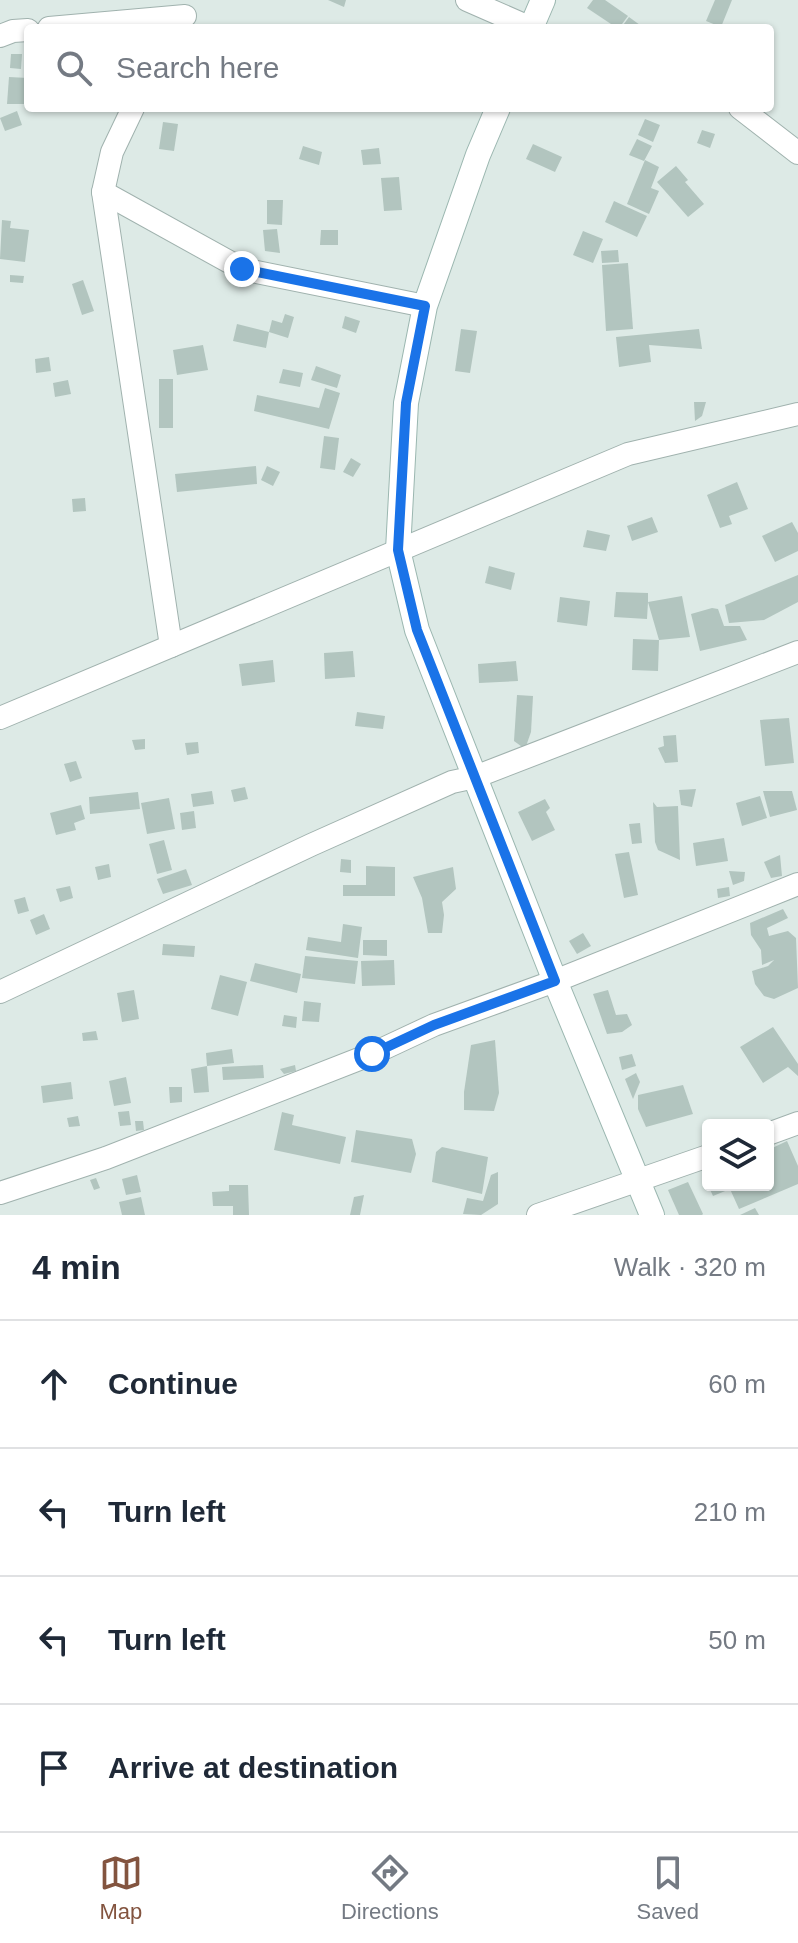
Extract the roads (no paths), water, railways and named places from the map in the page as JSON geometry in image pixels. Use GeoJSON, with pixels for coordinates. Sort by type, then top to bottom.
{"type":"FeatureCollection","features":[{"type":"Feature","properties":{"kind":"street"},"geometry":{"type":"LineString","coordinates":[[467,0],[522,24]]}},
{"type":"Feature","properties":{"kind":"street"},"geometry":{"type":"LineString","coordinates":[[533,24],[543,0]]}},
{"type":"Feature","properties":{"kind":"street"},"geometry":{"type":"LineString","coordinates":[[91,24],[186,15]]}},
{"type":"Feature","properties":{"kind":"street"},"geometry":{"type":"LineString","coordinates":[[0,36],[24,30]]}},
{"type":"Feature","properties":{"kind":"street"},"geometry":{"type":"LineString","coordinates":[[131,112],[112,152],[103,192],[171,646]]}},
{"type":"Feature","properties":{"kind":"street"},"geometry":{"type":"LineString","coordinates":[[496,112],[425,306],[406,403],[398,550],[417,630],[555,981],[652,1215]]}},
{"type":"Feature","properties":{"kind":"street"},"geometry":{"type":"LineString","coordinates":[[745,112],[798,153]]}},
{"type":"Feature","properties":{"kind":"street"},"geometry":{"type":"LineString","coordinates":[[103,192],[242,269],[425,306]]}},
{"type":"Feature","properties":{"kind":"street"},"geometry":{"type":"LineString","coordinates":[[0,718],[628,454],[798,414]]}},
{"type":"Feature","properties":{"kind":"street"},"geometry":{"type":"LineString","coordinates":[[0,992],[452,782],[475,777],[798,652]]}},
{"type":"Feature","properties":{"kind":"street"},"geometry":{"type":"LineString","coordinates":[[0,1193],[106,1158],[372,1054],[434,1025],[555,981],[798,884]]}},
{"type":"Feature","properties":{"kind":"street"},"geometry":{"type":"LineString","coordinates":[[774,1132],[798,1123]]}},
{"type":"Feature","properties":{"kind":"street"},"geometry":{"type":"LineString","coordinates":[[538,1215],[702,1158]]}},
{"type":"Feature","properties":{"kind":"street"},"geometry":{"type":"LineString","coordinates":[[0,1200],[6,1215]]}}]}
